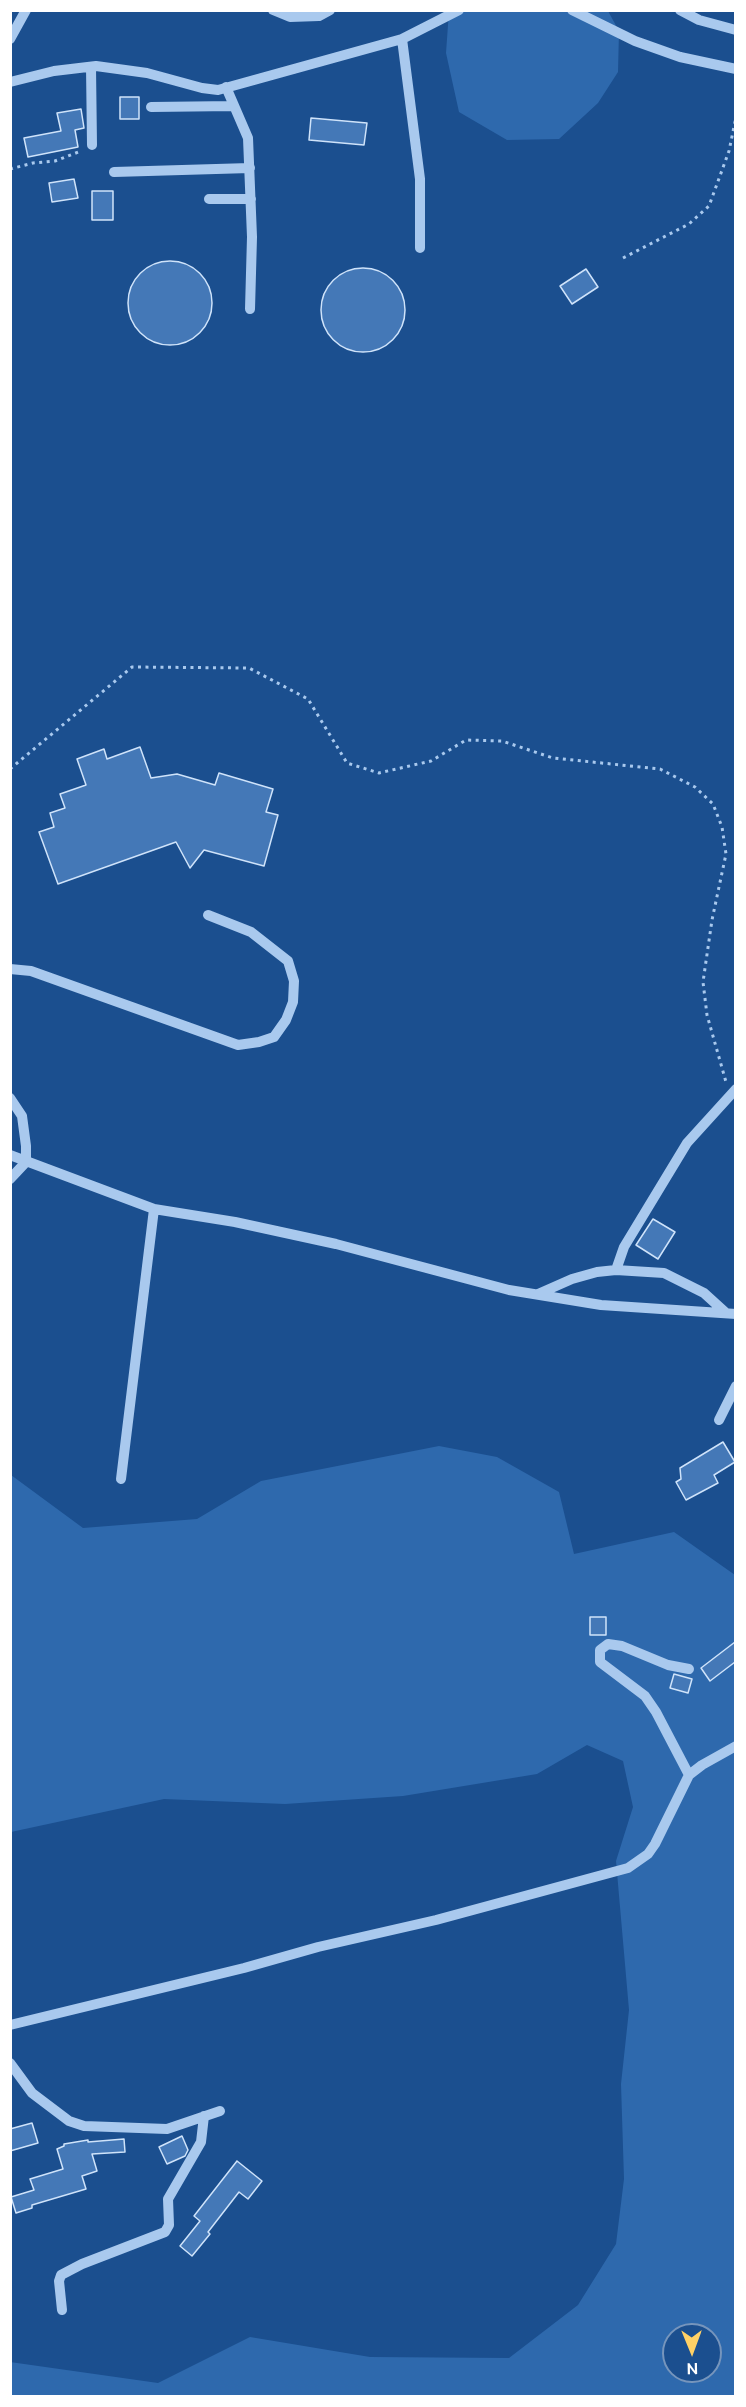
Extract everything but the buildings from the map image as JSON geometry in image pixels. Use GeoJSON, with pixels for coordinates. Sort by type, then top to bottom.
{"type":"FeatureCollection","features":[{"type":"Feature","properties":{"kind":"street"},"geometry":{"type":"LineString","coordinates":[[10,39],[26,10]]}},
{"type":"Feature","properties":{"kind":"street"},"geometry":{"type":"LineString","coordinates":[[273,10],[290,17],[319,16],[330,10]]}},
{"type":"Feature","properties":{"kind":"street"},"geometry":{"type":"LineString","coordinates":[[10,82],[54,71],[91,67],[147,72],[202,88],[218,90],[402,39],[459,10]]}},
{"type":"Feature","properties":{"kind":"street"},"geometry":{"type":"LineString","coordinates":[[572,10],[646,45],[680,57],[735,69]]}},
{"type":"Feature","properties":{"kind":"street"},"geometry":{"type":"LineString","coordinates":[[680,10],[699,20],[735,30]]}},
{"type":"Feature","properties":{"kind":"street"},"geometry":{"type":"LineString","coordinates":[[402,39],[420,179],[420,248]]}},
{"type":"Feature","properties":{"kind":"street"},"geometry":{"type":"LineString","coordinates":[[91,67],[92,145]]}},
{"type":"Feature","properties":{"kind":"street"},"geometry":{"type":"LineString","coordinates":[[226,87],[248,138],[251,200],[250,309]]}},
{"type":"Feature","properties":{"kind":"street"},"geometry":{"type":"LineString","coordinates":[[151,107],[234,106]]}},
{"type":"Feature","properties":{"kind":"street"},"geometry":{"type":"LineString","coordinates":[[114,172],[250,168]]}},
{"type":"Feature","properties":{"kind":"street"},"geometry":{"type":"LineString","coordinates":[[209,199],[251,200]]}},
{"type":"Feature","properties":{"kind":"street"},"geometry":{"type":"LineString","coordinates":[[10,969],[31,970],[238,1045],[274,1037],[286,1020],[293,1002],[294,981],[288,961],[251,932],[208,915]]}},
{"type":"Feature","properties":{"kind":"street"},"geometry":{"type":"LineString","coordinates":[[616,1270],[624,1247],[687,1143],[732,1092]]}},
{"type":"Feature","properties":{"kind":"street"},"geometry":{"type":"LineString","coordinates":[[10,1098],[22,1116],[26,1162],[10,1179]]}},
{"type":"Feature","properties":{"kind":"street"},"geometry":{"type":"LineString","coordinates":[[10,1155],[154,1209],[235,1222],[336,1244],[509,1290],[602,1305],[731,1314]]}},
{"type":"Feature","properties":{"kind":"street"},"geometry":{"type":"LineString","coordinates":[[121,1479],[154,1209]]}},
{"type":"Feature","properties":{"kind":"street"},"geometry":{"type":"LineString","coordinates":[[537,1294],[572,1279],[597,1272],[616,1270],[664,1274],[704,1293],[731,1314]]}},
{"type":"Feature","properties":{"kind":"street"},"geometry":{"type":"LineString","coordinates":[[719,1420],[735,1386]]}},
{"type":"Feature","properties":{"kind":"street"},"geometry":{"type":"LineString","coordinates":[[689,1669],[668,1665],[622,1646],[608,1644],[600,1650],[600,1662],[645,1696],[656,1712],[689,1775]]}},
{"type":"Feature","properties":{"kind":"street"},"geometry":{"type":"LineString","coordinates":[[10,2025],[244,1968],[318,1947],[447,1917],[628,1868],[648,1854],[655,1844],[689,1775],[735,1746]]}},
{"type":"Feature","properties":{"kind":"street"},"geometry":{"type":"LineString","coordinates":[[10,2063],[32,2093],[69,2121],[84,2126],[167,2129],[220,2111]]}},
{"type":"Feature","properties":{"kind":"street"},"geometry":{"type":"LineString","coordinates":[[62,2310],[59,2281],[62,2275],[82,2264],[165,2232],[168,2225],[168,2199],[201,2142],[204,2116]]}},
{"type":"Feature","properties":{"kind":"path"},"geometry":{"type":"LineString","coordinates":[[623,258],[689,224],[709,206],[729,151],[735,117]]}},
{"type":"Feature","properties":{"kind":"path"},"geometry":{"type":"LineString","coordinates":[[10,169],[33,163],[55,161],[92,145]]}},
{"type":"Feature","properties":{"kind":"path"},"geometry":{"type":"LineString","coordinates":[[10,769],[132,667],[249,668],[308,699],[347,763],[379,774],[431,761],[466,740],[502,741],[553,758],[660,769],[695,787],[713,804],[722,827],[726,854],[712,920],[703,982],[707,1015],[732,1092]]}},
{"type":"Feature","properties":{"kind":"shaded area"},"geometry":{"type":"Polygon","coordinates":[[[449,11],[608,11],[619,31],[618,72],[598,103],[559,139],[507,140],[459,112],[446,53],[449,11]]]}},
{"type":"Feature","properties":{"kind":"shaded area"},"geometry":{"type":"Polygon","coordinates":[[[439,1446],[497,1457],[559,1492],[574,1554],[674,1532],[735,1575],[735,2396],[11,2396],[10,2362],[158,2383],[250,2337],[370,2357],[509,2358],[578,2305],[616,2244],[624,2179],[621,2084],[629,2010],[616,1861],[633,1807],[623,1761],[587,1745],[537,1774],[403,1796],[285,1804],[164,1799],[11,1832],[11,1475],[83,1528],[197,1519],[261,1481],[439,1446]]]}}]}
